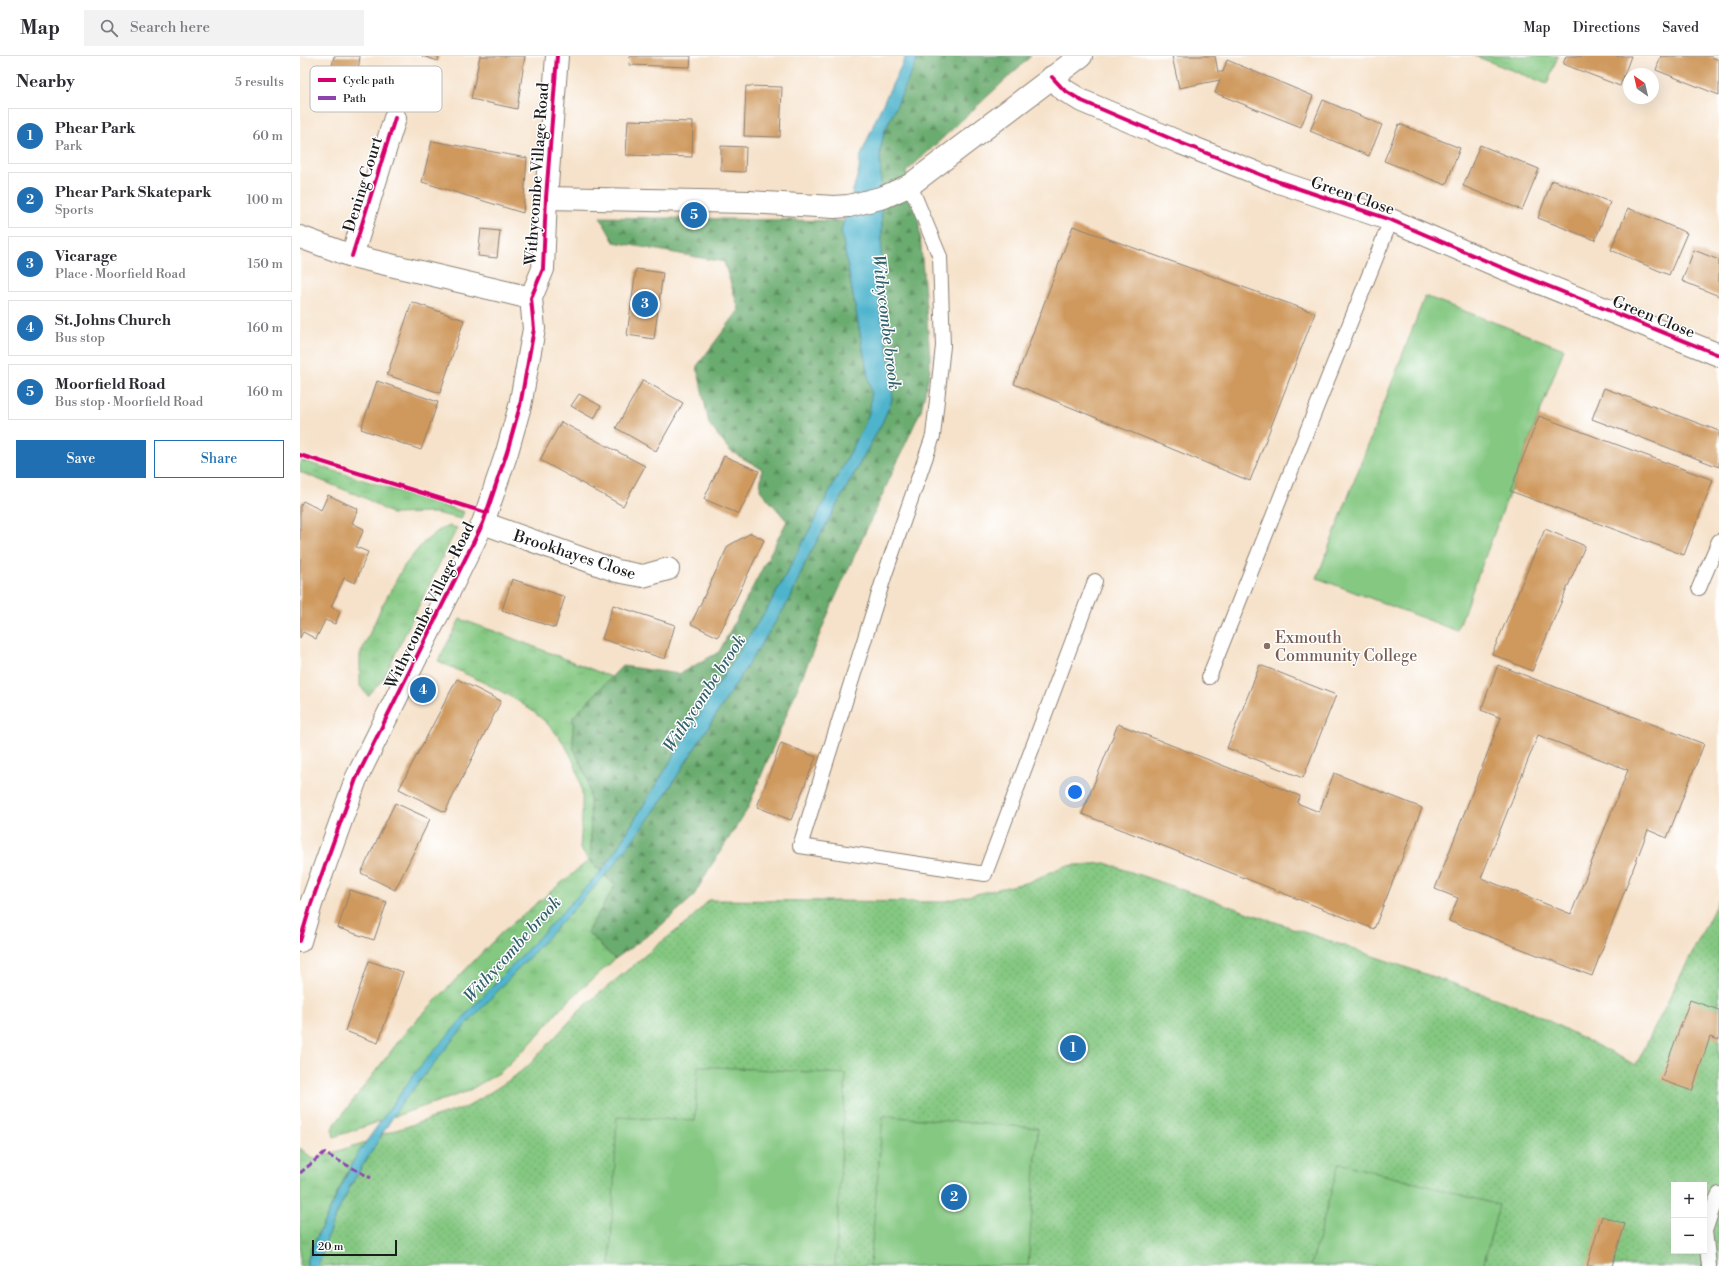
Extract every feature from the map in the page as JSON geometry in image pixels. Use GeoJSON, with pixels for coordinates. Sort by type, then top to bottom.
{"type":"FeatureCollection","features":[{"type":"Feature","properties":{"kind":"street","name":"Withycombe Village Road"},"geometry":{"type":"LineString","coordinates":[[300,941],[311,904],[356,779],[483,523],[507,452],[520,406],[534,330],[531,298],[543,269],[546,198],[557,56]]}},
{"type":"Feature","properties":{"kind":"street"},"geometry":{"type":"LineString","coordinates":[[546,198],[749,202],[834,207],[849,206],[884,197],[910,185],[1064,64]]}},
{"type":"Feature","properties":{"kind":"street","name":"Green Close"},"geometry":{"type":"LineString","coordinates":[[1064,64],[1064,90],[1082,101],[1279,182],[1391,220],[1498,266],[1719,355]]}},
{"type":"Feature","properties":{"kind":"street","name":"Dening Court"},"geometry":{"type":"LineString","coordinates":[[352,256],[395,118]]}},
{"type":"Feature","properties":{"kind":"street","name":"Dening Court"},"geometry":{"type":"LineString","coordinates":[[300,237],[352,256],[531,298]]}},
{"type":"Feature","properties":{"kind":"street","name":"Brookhayes Close"},"geometry":{"type":"LineString","coordinates":[[483,523],[617,571],[643,576],[668,569]]}},
{"type":"Feature","properties":{"kind":"lane"},"geometry":{"type":"LineString","coordinates":[[910,185],[940,257],[943,346],[933,436],[885,574],[800,846],[985,874],[1095,581]]}},
{"type":"Feature","properties":{"kind":"lane"},"geometry":{"type":"LineString","coordinates":[[1209,677],[1391,220]]}},
{"type":"Feature","properties":{"kind":"lane"},"geometry":{"type":"LineString","coordinates":[[1699,588],[1719,541]]}},
{"type":"Feature","properties":{"kind":"lane"},"geometry":{"type":"LineString","coordinates":[[1708,1266],[1705,1231],[1719,1194]]}},
{"type":"Feature","properties":{"kind":"green space"},"geometry":{"type":"Polygon","coordinates":[[[919,56],[1031,56],[906,172],[918,210],[930,357],[930,370],[921,410],[831,607],[747,810],[693,897],[658,928],[615,959],[587,932],[615,886],[605,875],[658,806],[790,599],[806,561],[882,423],[892,400],[886,337],[879,303],[882,232],[880,151],[884,133],[919,56]]]}},
{"type":"Feature","properties":{"kind":"green space"},"geometry":{"type":"Polygon","coordinates":[[[1475,56],[1558,56],[1547,84],[1475,56]]]}},
{"type":"Feature","properties":{"kind":"green space"},"geometry":{"type":"Polygon","coordinates":[[[600,217],[844,221],[841,231],[871,392],[870,410],[864,426],[772,601],[718,684],[616,850],[600,871],[591,862],[590,801],[587,777],[573,747],[573,717],[622,666],[679,674],[719,652],[787,521],[760,490],[762,469],[730,451],[709,424],[697,366],[739,310],[724,262],[614,242],[600,217]]]}},
{"type":"Feature","properties":{"kind":"green space"},"geometry":{"type":"Polygon","coordinates":[[[1425,296],[1564,349],[1457,631],[1317,578],[1425,296]]]}},
{"type":"Feature","properties":{"kind":"green space"},"geometry":{"type":"Polygon","coordinates":[[[300,460],[464,512],[461,519],[435,513],[392,514],[365,498],[300,472],[300,460]]]}},
{"type":"Feature","properties":{"kind":"green space"},"geometry":{"type":"Polygon","coordinates":[[[450,526],[457,528],[383,679],[368,696],[360,686],[360,655],[381,608],[404,566],[423,543],[439,530],[450,526]]]}},
{"type":"Feature","properties":{"kind":"green space"},"geometry":{"type":"Polygon","coordinates":[[[460,619],[698,711],[591,862],[615,886],[587,932],[615,959],[564,1005],[531,1043],[499,1073],[466,1092],[334,1137],[332,1128],[408,1029],[501,933],[589,860],[580,849],[582,795],[576,768],[564,745],[549,725],[530,709],[508,695],[438,661],[460,619]]]}},
{"type":"Feature","properties":{"kind":"green space"},"geometry":{"type":"Polygon","coordinates":[[[1105,863],[1523,1008],[1636,1065],[1719,899],[1719,1266],[318,1266],[331,1226],[352,1183],[381,1135],[469,1106],[511,1079],[529,1065],[583,1007],[660,943],[688,922],[709,900],[941,902],[1029,882],[1064,866],[1105,863]]]}},
{"type":"Feature","properties":{"kind":"green space"},"geometry":{"type":"Polygon","coordinates":[[[698,1066],[846,1074],[835,1266],[610,1266],[617,1117],[695,1121],[698,1066]]]}},
{"type":"Feature","properties":{"kind":"green space"},"geometry":{"type":"Polygon","coordinates":[[[883,1116],[1038,1128],[1028,1266],[870,1266],[883,1116]]]}},
{"type":"Feature","properties":{"kind":"green space"},"geometry":{"type":"Polygon","coordinates":[[[366,1142],[346,1175],[311,1249],[306,1266],[300,1266],[300,1148],[313,1159],[366,1142]]]}},
{"type":"Feature","properties":{"kind":"green space"},"geometry":{"type":"Polygon","coordinates":[[[1339,1163],[1499,1205],[1483,1266],[1311,1266],[1339,1163]]]}},
{"type":"Feature","properties":{"kind":"water"},"geometry":{"type":"Polygon","coordinates":[[[906,56],[919,56],[884,133],[880,151],[882,232],[879,303],[893,381],[892,400],[882,423],[806,561],[790,599],[658,806],[612,868],[455,1037],[399,1107],[352,1183],[331,1226],[318,1266],[306,1266],[311,1249],[356,1156],[417,1070],[470,1010],[605,867],[718,684],[772,601],[864,426],[870,410],[871,392],[841,231],[859,170],[860,158],[877,116],[906,56]]]}},
{"type":"Feature","properties":{"kind":"building"},"geometry":{"type":"Polygon","coordinates":[[[334,56],[360,56],[359,66],[332,66],[334,56]]]}},
{"type":"Feature","properties":{"kind":"building"},"geometry":{"type":"Polygon","coordinates":[[[422,56],[439,56],[438,61],[422,56]]]}},
{"type":"Feature","properties":{"kind":"building"},"geometry":{"type":"Polygon","coordinates":[[[480,56],[525,56],[517,109],[471,99],[480,56]]]}},
{"type":"Feature","properties":{"kind":"building"},"geometry":{"type":"Polygon","coordinates":[[[630,56],[691,56],[690,67],[629,65],[630,56]]]}},
{"type":"Feature","properties":{"kind":"building"},"geometry":{"type":"Polygon","coordinates":[[[1172,56],[1215,56],[1218,72],[1223,72],[1227,60],[1313,96],[1301,127],[1215,93],[1220,80],[1179,88],[1172,56]]]}},
{"type":"Feature","properties":{"kind":"building"},"geometry":{"type":"Polygon","coordinates":[[[1566,56],[1631,56],[1627,68],[1623,68],[1623,78],[1620,86],[1563,64],[1566,56]]]}},
{"type":"Feature","properties":{"kind":"building"},"geometry":{"type":"Polygon","coordinates":[[[1661,56],[1709,56],[1719,60],[1719,95],[1659,71],[1659,68],[1657,68],[1661,56]]]}},
{"type":"Feature","properties":{"kind":"building"},"geometry":{"type":"Polygon","coordinates":[[[746,86],[782,87],[780,137],[744,136],[746,86]]]}},
{"type":"Feature","properties":{"kind":"building"},"geometry":{"type":"Polygon","coordinates":[[[1323,100],[1382,125],[1369,156],[1310,131],[1323,100]]]}},
{"type":"Feature","properties":{"kind":"building"},"geometry":{"type":"Polygon","coordinates":[[[628,120],[693,122],[692,157],[626,155],[628,120]]]}},
{"type":"Feature","properties":{"kind":"building"},"geometry":{"type":"Polygon","coordinates":[[[1399,124],[1460,148],[1446,185],[1384,161],[1399,124]]]}},
{"type":"Feature","properties":{"kind":"building"},"geometry":{"type":"Polygon","coordinates":[[[432,141],[527,158],[523,213],[422,182],[432,141]]]}},
{"type":"Feature","properties":{"kind":"building"},"geometry":{"type":"Polygon","coordinates":[[[1480,145],[1539,169],[1522,210],[1463,186],[1480,145]]]}},
{"type":"Feature","properties":{"kind":"building"},"geometry":{"type":"Polygon","coordinates":[[[721,146],[746,147],[745,172],[721,171],[721,146]]]}},
{"type":"Feature","properties":{"kind":"building"},"geometry":{"type":"Polygon","coordinates":[[[1552,180],[1610,202],[1595,240],[1538,218],[1552,180]]]}},
{"type":"Feature","properties":{"kind":"building"},"geometry":{"type":"Polygon","coordinates":[[[1628,208],[1687,233],[1669,275],[1611,250],[1628,208]]]}},
{"type":"Feature","properties":{"kind":"building"},"geometry":{"type":"Polygon","coordinates":[[[1073,226],[1315,313],[1250,481],[1014,384],[1073,226]]]}},
{"type":"Feature","properties":{"kind":"building"},"geometry":{"type":"Polygon","coordinates":[[[481,229],[500,231],[497,258],[478,256],[481,229]]]}},
{"type":"Feature","properties":{"kind":"building"},"geometry":{"type":"Polygon","coordinates":[[[1694,250],[1719,260],[1719,296],[1682,281],[1694,250]]]}},
{"type":"Feature","properties":{"kind":"building"},"geometry":{"type":"Polygon","coordinates":[[[636,269],[663,273],[654,339],[627,335],[636,269]]]}},
{"type":"Feature","properties":{"kind":"building"},"geometry":{"type":"Polygon","coordinates":[[[412,302],[464,320],[440,393],[387,375],[412,302]]]}},
{"type":"Feature","properties":{"kind":"building"},"geometry":{"type":"Polygon","coordinates":[[[643,380],[683,403],[656,451],[616,428],[643,380]]]}},
{"type":"Feature","properties":{"kind":"building"},"geometry":{"type":"Polygon","coordinates":[[[377,381],[438,402],[421,450],[361,429],[377,381]]]}},
{"type":"Feature","properties":{"kind":"building"},"geometry":{"type":"Polygon","coordinates":[[[1604,388],[1719,431],[1719,467],[1592,419],[1604,388]]]}},
{"type":"Feature","properties":{"kind":"building"},"geometry":{"type":"Polygon","coordinates":[[[579,394],[601,406],[594,419],[571,406],[579,394]]]}},
{"type":"Feature","properties":{"kind":"building"},"geometry":{"type":"Polygon","coordinates":[[[1539,416],[1713,480],[1684,555],[1510,491],[1539,416]]]}},
{"type":"Feature","properties":{"kind":"building"},"geometry":{"type":"Polygon","coordinates":[[[561,422],[645,466],[623,506],[540,460],[561,422]]]}},
{"type":"Feature","properties":{"kind":"building"},"geometry":{"type":"Polygon","coordinates":[[[724,456],[759,471],[739,514],[704,499],[724,456]]]}},
{"type":"Feature","properties":{"kind":"building"},"geometry":{"type":"Polygon","coordinates":[[[328,495],[358,509],[352,523],[364,529],[356,547],[368,552],[355,583],[344,578],[331,607],[340,612],[335,624],[325,620],[316,639],[303,632],[300,638],[300,506],[303,501],[321,510],[328,495]]]}},
{"type":"Feature","properties":{"kind":"building"},"geometry":{"type":"Polygon","coordinates":[[[1545,529],[1585,546],[1532,671],[1492,654],[1545,529]]]}},
{"type":"Feature","properties":{"kind":"building"},"geometry":{"type":"Polygon","coordinates":[[[751,533],[764,540],[718,637],[691,624],[728,546],[751,533]]]}},
{"type":"Feature","properties":{"kind":"building"},"geometry":{"type":"Polygon","coordinates":[[[512,579],[565,597],[555,628],[502,610],[512,579]]]}},
{"type":"Feature","properties":{"kind":"building"},"geometry":{"type":"Polygon","coordinates":[[[613,605],[675,625],[665,659],[602,639],[613,605]]]}},
{"type":"Feature","properties":{"kind":"building"},"geometry":{"type":"Polygon","coordinates":[[[1260,665],[1336,695],[1303,778],[1227,748],[1260,665]]]}},
{"type":"Feature","properties":{"kind":"building"},"geometry":{"type":"Polygon","coordinates":[[[1498,665],[1704,744],[1667,838],[1648,830],[1592,976],[1449,921],[1458,898],[1435,889],[1501,718],[1481,710],[1498,665]],[[1538,735],[1481,878],[1571,914],[1628,770],[1538,735]]]}},
{"type":"Feature","properties":{"kind":"building"},"geometry":{"type":"Polygon","coordinates":[[[457,679],[501,701],[445,812],[399,789],[457,679]]]}},
{"type":"Feature","properties":{"kind":"building"},"geometry":{"type":"Polygon","coordinates":[[[1118,724],[1300,796],[1297,803],[1319,812],[1334,773],[1422,808],[1374,929],[1082,814],[1118,724]]]}},
{"type":"Feature","properties":{"kind":"building"},"geometry":{"type":"Polygon","coordinates":[[[781,743],[816,757],[791,820],[757,807],[781,743]]]}},
{"type":"Feature","properties":{"kind":"building"},"geometry":{"type":"Polygon","coordinates":[[[395,803],[430,819],[395,890],[361,873],[395,803]]]}},
{"type":"Feature","properties":{"kind":"building"},"geometry":{"type":"Polygon","coordinates":[[[350,890],[387,902],[374,940],[338,928],[350,890]]]}},
{"type":"Feature","properties":{"kind":"building"},"geometry":{"type":"Polygon","coordinates":[[[369,961],[403,972],[378,1043],[345,1031],[369,961]]]}},
{"type":"Feature","properties":{"kind":"building"},"geometry":{"type":"Polygon","coordinates":[[[1690,1000],[1719,1010],[1719,1040],[1710,1037],[1692,1091],[1661,1080],[1690,1000]]]}},
{"type":"Feature","properties":{"kind":"building"},"geometry":{"type":"Polygon","coordinates":[[[1602,1216],[1625,1224],[1612,1266],[1587,1266],[1602,1216]]]}},
{"type":"Feature","properties":{"kind":"marked path"},"geometry":{"type":"LineString","coordinates":[[300,1173],[324,1153],[371,1178]]}},
{"type":"Feature","properties":{"kind":"cycle path"},"geometry":{"type":"LineString","coordinates":[[300,941],[311,904],[356,779],[483,523],[507,452],[520,406],[534,329],[531,298],[543,269],[546,198],[557,56]]}},
{"type":"Feature","properties":{"kind":"cycle path"},"geometry":{"type":"LineString","coordinates":[[1052,77],[1064,90],[1082,101],[1181,143],[1279,182],[1391,220],[1498,266],[1719,355]]}},
{"type":"Feature","properties":{"kind":"cycle path"},"geometry":{"type":"LineString","coordinates":[[352,256],[395,118]]}},
{"type":"Feature","properties":{"kind":"cycle path"},"geometry":{"type":"LineString","coordinates":[[300,455],[487,513]]}},
{"type":"Feature","properties":{"kind":"place","name":"Moorfield Road"},"geometry":{"type":"Point","coordinates":[694,215]}},
{"type":"Feature","properties":{"kind":"place","name":"Vicarage"},"geometry":{"type":"Point","coordinates":[645,304]}},
{"type":"Feature","properties":{"kind":"place","name":"Exmouth Community College"},"geometry":{"type":"Point","coordinates":[1267,646]}},
{"type":"Feature","properties":{"kind":"place","name":"St. Johns Church"},"geometry":{"type":"Point","coordinates":[423,690]}},
{"type":"Feature","properties":{"kind":"place","name":"Phear Park"},"geometry":{"type":"Point","coordinates":[1073,1048]}},
{"type":"Feature","properties":{"kind":"place","name":"Phear Park Skatepark"},"geometry":{"type":"Point","coordinates":[954,1197]}},
{"type":"Feature","properties":{"kind":"water label","name":"Withycombe brook"},"geometry":{"type":"Point","coordinates":[887,322]}},
{"type":"Feature","properties":{"kind":"water label","name":"Withycombe brook"},"geometry":{"type":"Point","coordinates":[704,693]}},
{"type":"Feature","properties":{"kind":"water label","name":"Withycombe brook"},"geometry":{"type":"Point","coordinates":[512,949]}}]}
